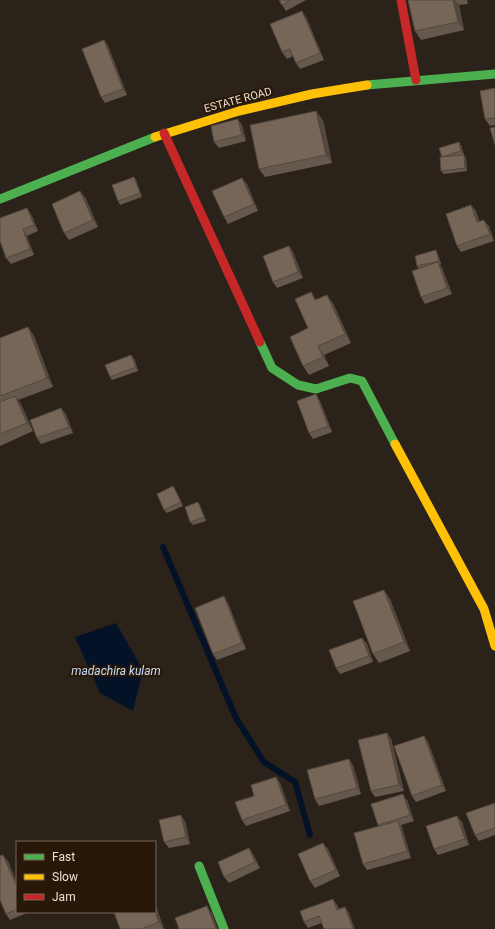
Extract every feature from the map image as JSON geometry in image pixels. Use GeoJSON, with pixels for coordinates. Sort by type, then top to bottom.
{"type":"FeatureCollection","features":[{"type":"Feature","properties":{"kind":"street"},"geometry":{"type":"LineString","coordinates":[[401,0],[416,80]]}},
{"type":"Feature","properties":{"kind":"street","name":"ESTATE ROAD"},"geometry":{"type":"LineString","coordinates":[[0,199],[164,133],[239,111],[312,94],[378,83],[495,74]]}},
{"type":"Feature","properties":{"kind":"street"},"geometry":{"type":"LineString","coordinates":[[164,133],[272,368],[297,386],[315,389],[330,386],[347,377],[356,377],[362,381],[484,609],[495,646]]}},
{"type":"Feature","properties":{"kind":"street"},"geometry":{"type":"LineString","coordinates":[[199,866],[224,929]]}},
{"type":"Feature","properties":{"kind":"water","name":"madachira kulam"},"geometry":{"type":"Polygon","coordinates":[[[116,623],[143,670],[133,711],[100,693],[75,637],[116,623]]]}},
{"type":"Feature","properties":{"kind":"building"},"geometry":{"type":"Polygon","coordinates":[[[279,0],[291,0],[282,5],[279,0]]]}},
{"type":"Feature","properties":{"kind":"building"},"geometry":{"type":"Polygon","coordinates":[[[408,0],[453,0],[458,22],[415,31],[408,0]]]}},
{"type":"Feature","properties":{"kind":"building"},"geometry":{"type":"Polygon","coordinates":[[[302,11],[320,53],[296,63],[290,49],[282,52],[270,24],[302,11]]]}},
{"type":"Feature","properties":{"kind":"building"},"geometry":{"type":"Polygon","coordinates":[[[104,40],[123,89],[101,97],[82,49],[104,40]]]}},
{"type":"Feature","properties":{"kind":"building"},"geometry":{"type":"Polygon","coordinates":[[[495,88],[495,118],[485,119],[480,91],[495,88]]]}},
{"type":"Feature","properties":{"kind":"building"},"geometry":{"type":"Polygon","coordinates":[[[316,111],[326,155],[259,169],[250,125],[316,111]]]}},
{"type":"Feature","properties":{"kind":"building"},"geometry":{"type":"Polygon","coordinates":[[[238,119],[242,135],[214,142],[211,126],[238,119]]]}},
{"type":"Feature","properties":{"kind":"building"},"geometry":{"type":"Polygon","coordinates":[[[495,127],[495,145],[490,128],[495,127]]]}},
{"type":"Feature","properties":{"kind":"building"},"geometry":{"type":"Polygon","coordinates":[[[459,142],[461,151],[442,157],[439,148],[459,142]]]}},
{"type":"Feature","properties":{"kind":"building"},"geometry":{"type":"Polygon","coordinates":[[[464,155],[465,168],[441,171],[440,157],[464,155]]]}},
{"type":"Feature","properties":{"kind":"building"},"geometry":{"type":"Polygon","coordinates":[[[134,177],[140,193],[118,201],[112,185],[134,177]]]}},
{"type":"Feature","properties":{"kind":"building"},"geometry":{"type":"Polygon","coordinates":[[[242,178],[254,204],[224,217],[212,191],[242,178]]]}},
{"type":"Feature","properties":{"kind":"building"},"geometry":{"type":"Polygon","coordinates":[[[80,191],[93,220],[64,233],[52,204],[80,191]]]}},
{"type":"Feature","properties":{"kind":"building"},"geometry":{"type":"Polygon","coordinates":[[[471,205],[477,222],[484,220],[490,234],[457,246],[446,214],[471,205]]]}},
{"type":"Feature","properties":{"kind":"building"},"geometry":{"type":"Polygon","coordinates":[[[27,208],[34,225],[23,229],[30,249],[6,258],[0,241],[0,218],[27,208]]]}},
{"type":"Feature","properties":{"kind":"building"},"geometry":{"type":"Polygon","coordinates":[[[289,246],[298,272],[273,282],[263,256],[289,246]]]}},
{"type":"Feature","properties":{"kind":"building"},"geometry":{"type":"Polygon","coordinates":[[[436,250],[439,261],[417,266],[415,256],[436,250]]]}},
{"type":"Feature","properties":{"kind":"building"},"geometry":{"type":"Polygon","coordinates":[[[438,262],[447,288],[421,297],[412,271],[438,262]]]}},
{"type":"Feature","properties":{"kind":"building"},"geometry":{"type":"Polygon","coordinates":[[[311,292],[315,300],[327,295],[345,334],[318,346],[323,357],[303,366],[290,337],[308,328],[295,299],[311,292]]]}},
{"type":"Feature","properties":{"kind":"building"},"geometry":{"type":"Polygon","coordinates":[[[28,327],[47,378],[0,396],[0,338],[28,327]]]}},
{"type":"Feature","properties":{"kind":"building"},"geometry":{"type":"Polygon","coordinates":[[[131,355],[136,367],[110,377],[105,365],[131,355]]]}},
{"type":"Feature","properties":{"kind":"building"},"geometry":{"type":"Polygon","coordinates":[[[316,394],[328,426],[309,433],[297,401],[316,394]]]}},
{"type":"Feature","properties":{"kind":"building"},"geometry":{"type":"Polygon","coordinates":[[[15,396],[27,423],[0,434],[0,402],[15,396]]]}},
{"type":"Feature","properties":{"kind":"building"},"geometry":{"type":"Polygon","coordinates":[[[61,408],[69,427],[37,438],[30,420],[61,408]]]}},
{"type":"Feature","properties":{"kind":"building"},"geometry":{"type":"Polygon","coordinates":[[[173,486],[181,502],[164,510],[157,494],[173,486]]]}},
{"type":"Feature","properties":{"kind":"building"},"geometry":{"type":"Polygon","coordinates":[[[198,502],[204,517],[190,522],[185,507],[198,502]]]}},
{"type":"Feature","properties":{"kind":"building"},"geometry":{"type":"Polygon","coordinates":[[[384,590],[404,642],[373,654],[353,601],[384,590]]]}},
{"type":"Feature","properties":{"kind":"building"},"geometry":{"type":"Polygon","coordinates":[[[224,596],[242,643],[213,654],[195,608],[224,596]]]}},
{"type":"Feature","properties":{"kind":"building"},"geometry":{"type":"Polygon","coordinates":[[[362,638],[369,656],[336,668],[329,650],[362,638]]]}},
{"type":"Feature","properties":{"kind":"building"},"geometry":{"type":"Polygon","coordinates":[[[387,733],[399,785],[371,791],[358,740],[387,733]]]}},
{"type":"Feature","properties":{"kind":"building"},"geometry":{"type":"Polygon","coordinates":[[[424,736],[442,785],[412,796],[394,746],[424,736]]]}},
{"type":"Feature","properties":{"kind":"building"},"geometry":{"type":"Polygon","coordinates":[[[349,759],[357,788],[315,799],[307,770],[349,759]]]}},
{"type":"Feature","properties":{"kind":"building"},"geometry":{"type":"Polygon","coordinates":[[[276,777],[286,805],[242,820],[235,802],[254,796],[251,785],[276,777]]]}},
{"type":"Feature","properties":{"kind":"building"},"geometry":{"type":"Polygon","coordinates":[[[403,794],[410,815],[378,825],[371,804],[403,794]]]}},
{"type":"Feature","properties":{"kind":"building"},"geometry":{"type":"Polygon","coordinates":[[[495,803],[495,828],[475,835],[466,813],[495,803]]]}},
{"type":"Feature","properties":{"kind":"building"},"geometry":{"type":"Polygon","coordinates":[[[181,815],[186,837],[164,842],[159,820],[181,815]]]}},
{"type":"Feature","properties":{"kind":"building"},"geometry":{"type":"Polygon","coordinates":[[[457,816],[465,839],[434,849],[426,826],[457,816]]]}},
{"type":"Feature","properties":{"kind":"building"},"geometry":{"type":"Polygon","coordinates":[[[398,821],[407,851],[363,864],[354,833],[398,821]]]}},
{"type":"Feature","properties":{"kind":"building"},"geometry":{"type":"Polygon","coordinates":[[[323,843],[336,870],[310,881],[298,854],[323,843]]]}},
{"type":"Feature","properties":{"kind":"building"},"geometry":{"type":"Polygon","coordinates":[[[249,848],[255,862],[224,877],[218,862],[249,848]]]}},
{"type":"Feature","properties":{"kind":"building"},"geometry":{"type":"Polygon","coordinates":[[[3,855],[16,885],[16,909],[6,914],[0,900],[0,856],[3,855]]]}},
{"type":"Feature","properties":{"kind":"building"},"geometry":{"type":"Polygon","coordinates":[[[333,899],[337,910],[345,907],[353,929],[324,929],[319,916],[304,922],[300,911],[333,899]]]}},
{"type":"Feature","properties":{"kind":"building"},"geometry":{"type":"Polygon","coordinates":[[[207,906],[216,929],[179,929],[175,918],[207,906]]]}},
{"type":"Feature","properties":{"kind":"building"},"geometry":{"type":"Polygon","coordinates":[[[114,913],[155,913],[159,922],[141,929],[120,929],[114,913]]]}},
{"type":"Feature","properties":{"kind":"waterway"},"geometry":{"type":"LineString","coordinates":[[163,547],[236,718],[264,762],[295,782],[310,835]]}},
{"type":"Feature","properties":{"kind":"traffic: fast"},"geometry":{"type":"LineString","coordinates":[[367,85],[495,74]]}},
{"type":"Feature","properties":{"kind":"traffic: fast"},"geometry":{"type":"LineString","coordinates":[[0,199],[155,137]]}},
{"type":"Feature","properties":{"kind":"traffic: fast"},"geometry":{"type":"LineString","coordinates":[[260,342],[272,368],[298,385],[316,389],[350,378],[362,381],[395,444]]}},
{"type":"Feature","properties":{"kind":"traffic: fast"},"geometry":{"type":"LineString","coordinates":[[199,866],[224,929]]}},
{"type":"Feature","properties":{"kind":"traffic: slow"},"geometry":{"type":"LineString","coordinates":[[155,137],[239,111],[312,94],[367,85]]}},
{"type":"Feature","properties":{"kind":"traffic: slow"},"geometry":{"type":"LineString","coordinates":[[395,444],[484,609],[495,646]]}},
{"type":"Feature","properties":{"kind":"traffic: jam"},"geometry":{"type":"LineString","coordinates":[[401,0],[416,80]]}},
{"type":"Feature","properties":{"kind":"traffic: jam"},"geometry":{"type":"LineString","coordinates":[[164,133],[260,342]]}}]}
